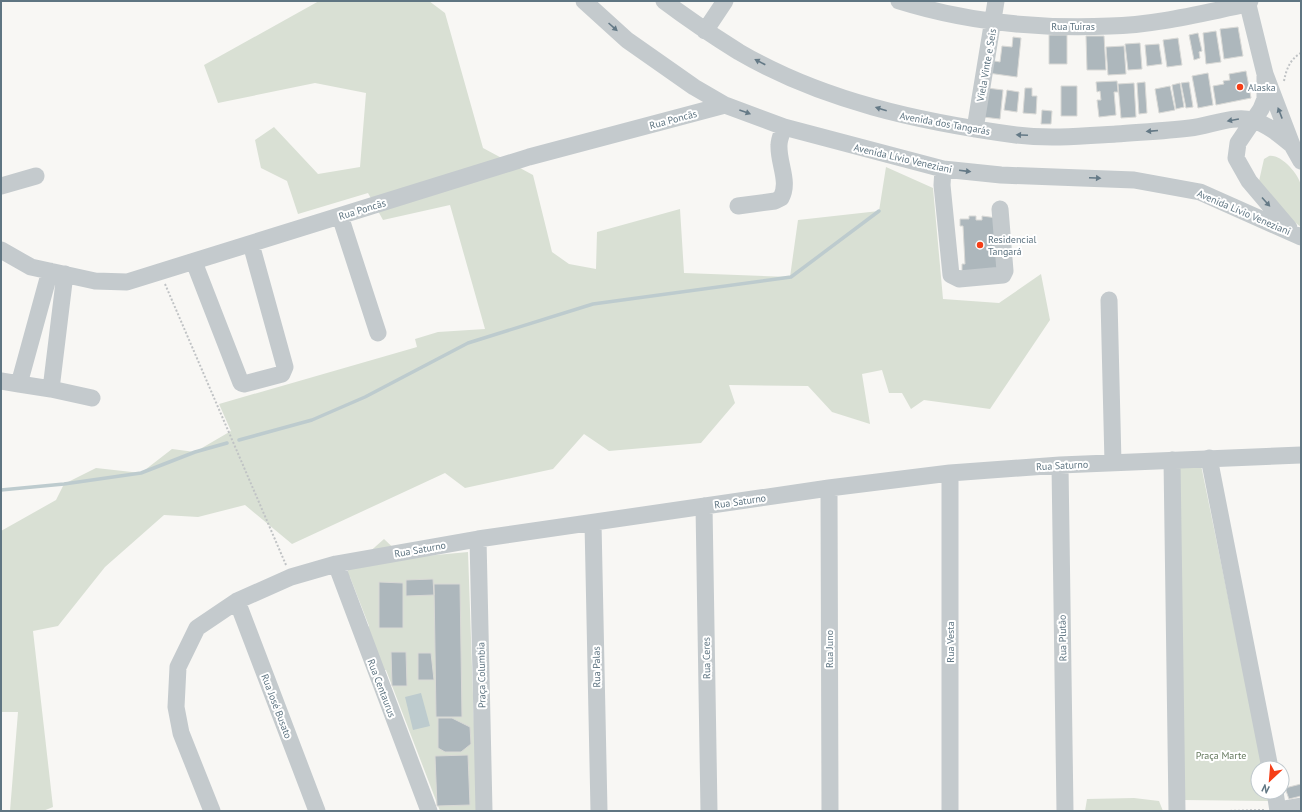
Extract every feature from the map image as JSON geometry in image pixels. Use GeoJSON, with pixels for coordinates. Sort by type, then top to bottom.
{"type":"FeatureCollection","features":[{"type":"Feature","properties":{"kind":"street","name":"Avenida Lívio Veneziani"},"geometry":{"type":"LineString","coordinates":[[584,1],[628,40],[694,87],[724,105],[784,127],[943,169],[1001,175],[1082,177],[1141,181],[1200,192],[1297,234]]}},
{"type":"Feature","properties":{"kind":"street","name":"Avenida dos Tangarás"},"geometry":{"type":"LineString","coordinates":[[664,1],[705,31],[778,72],[834,95],[898,114],[1018,135],[1074,137],[1191,128],[1239,119],[1253,120],[1277,132],[1292,145]]}},
{"type":"Feature","properties":{"kind":"street"},"geometry":{"type":"LineString","coordinates":[[705,31],[725,1]]}},
{"type":"Feature","properties":{"kind":"street","name":"Rua Tuiras"},"geometry":{"type":"LineString","coordinates":[[899,1],[933,12],[1040,26],[1110,26],[1178,19],[1248,2]]}},
{"type":"Feature","properties":{"kind":"street","name":"Viela Vinte e Seis"},"geometry":{"type":"LineString","coordinates":[[975,128],[996,1]]}},
{"type":"Feature","properties":{"kind":"street"},"geometry":{"type":"LineString","coordinates":[[1248,2],[1265,74],[1292,145],[1301,161]]}},
{"type":"Feature","properties":{"kind":"street"},"geometry":{"type":"LineString","coordinates":[[1265,74],[1264,99],[1261,109],[1238,143],[1236,158],[1249,181],[1297,234]]}},
{"type":"Feature","properties":{"kind":"street","name":"Rua Poncãs"},"geometry":{"type":"LineString","coordinates":[[1,250],[31,267],[95,281],[127,282],[529,157],[724,105]]}},
{"type":"Feature","properties":{"kind":"street"},"geometry":{"type":"LineString","coordinates":[[738,206],[775,201],[781,198],[785,183],[780,163],[779,144],[784,127]]}},
{"type":"Feature","properties":{"kind":"street"},"geometry":{"type":"LineString","coordinates":[[943,169],[942,192],[951,275],[955,278],[1003,275],[1005,271],[1000,209]]}},
{"type":"Feature","properties":{"kind":"street"},"geometry":{"type":"LineString","coordinates":[[1,186],[36,176]]}},
{"type":"Feature","properties":{"kind":"street"},"geometry":{"type":"LineString","coordinates":[[340,216],[378,333]]}},
{"type":"Feature","properties":{"kind":"street"},"geometry":{"type":"LineString","coordinates":[[194,262],[241,382],[244,384],[282,374],[286,367],[251,244]]}},
{"type":"Feature","properties":{"kind":"street"},"geometry":{"type":"LineString","coordinates":[[19,384],[57,272]]}},
{"type":"Feature","properties":{"kind":"street"},"geometry":{"type":"LineString","coordinates":[[51,389],[57,272]]}},
{"type":"Feature","properties":{"kind":"street"},"geometry":{"type":"LineString","coordinates":[[1109,300],[1113,462]]}},
{"type":"Feature","properties":{"kind":"street"},"geometry":{"type":"LineString","coordinates":[[1,381],[51,389],[92,398]]}},
{"type":"Feature","properties":{"kind":"street","name":"Rua Saturno"},"geometry":{"type":"LineString","coordinates":[[212,811],[181,733],[176,707],[178,667],[197,628],[237,601],[291,577],[336,564],[478,539],[829,488],[950,473],[1113,462],[1301,455]]}},
{"type":"Feature","properties":{"kind":"street"},"geometry":{"type":"LineString","coordinates":[[1209,458],[1268,760]]}},
{"type":"Feature","properties":{"kind":"street"},"geometry":{"type":"LineString","coordinates":[[1172,460],[1177,811]]}},
{"type":"Feature","properties":{"kind":"street","name":"Rua Plutão"},"geometry":{"type":"LineString","coordinates":[[1060,465],[1065,811]]}},
{"type":"Feature","properties":{"kind":"street","name":"Rua Vesta"},"geometry":{"type":"LineString","coordinates":[[950,473],[950,811]]}},
{"type":"Feature","properties":{"kind":"street","name":"Rua Juno"},"geometry":{"type":"LineString","coordinates":[[829,488],[830,811]]}},
{"type":"Feature","properties":{"kind":"street","name":"Rua Ceres"},"geometry":{"type":"LineString","coordinates":[[704,506],[709,811]]}},
{"type":"Feature","properties":{"kind":"street","name":"Rua Palas"},"geometry":{"type":"LineString","coordinates":[[593,523],[599,811]]}},
{"type":"Feature","properties":{"kind":"street","name":"Praça Columbia"},"geometry":{"type":"LineString","coordinates":[[478,539],[484,811]]}},
{"type":"Feature","properties":{"kind":"street","name":"Rua Centaurus"},"geometry":{"type":"LineString","coordinates":[[336,564],[429,811]]}},
{"type":"Feature","properties":{"kind":"street","name":"Rua José Busato"},"geometry":{"type":"LineString","coordinates":[[237,601],[317,811]]}},
{"type":"Feature","properties":{"kind":"street"},"geometry":{"type":"LineString","coordinates":[[1276,800],[1278,810],[1301,806]]}},
{"type":"Feature","properties":{"kind":"path"},"geometry":{"type":"LineString","coordinates":[[1283,87],[1285,71],[1294,57],[1301,53]]}},
{"type":"Feature","properties":{"kind":"path"},"geometry":{"type":"LineString","coordinates":[[160,272],[291,577]]}},
{"type":"Feature","properties":{"kind":"path"},"geometry":{"type":"LineString","coordinates":[[1226,811],[1278,810]]}},
{"type":"Feature","properties":{"kind":"green space"},"geometry":{"type":"Polygon","coordinates":[[[319,1],[429,1],[445,13],[483,148],[533,175],[552,252],[569,264],[596,269],[597,232],[680,209],[684,273],[790,277],[798,220],[879,211],[886,167],[933,188],[943,299],[999,303],[1041,274],[1050,320],[990,409],[924,400],[911,409],[902,393],[889,393],[882,370],[862,374],[870,424],[832,412],[808,386],[729,385],[735,403],[701,443],[609,451],[584,434],[553,469],[465,488],[445,473],[292,544],[245,505],[198,517],[164,515],[105,567],[58,626],[33,631],[53,807],[43,811],[10,811],[18,712],[1,712],[1,531],[56,500],[64,484],[96,468],[141,473],[172,449],[195,452],[231,431],[219,404],[417,347],[415,339],[438,332],[485,329],[450,205],[383,220],[368,193],[298,214],[287,181],[261,168],[255,140],[274,127],[318,174],[360,167],[366,93],[315,83],[218,103],[204,65],[319,1]]]}},
{"type":"Feature","properties":{"kind":"green space"},"geometry":{"type":"Polygon","coordinates":[[[1269,156],[1274,156],[1284,161],[1300,181],[1301,227],[1271,204],[1259,181],[1264,159],[1269,156]]]}},
{"type":"Feature","properties":{"kind":"green space","name":"Praça Marte"},"geometry":{"type":"Polygon","coordinates":[[[1201,465],[1261,760],[1250,760],[1250,800],[1270,801],[1183,800],[1176,467],[1201,465]]]}},
{"type":"Feature","properties":{"kind":"green space"},"geometry":{"type":"Polygon","coordinates":[[[384,539],[404,558],[468,552],[477,811],[440,811],[386,670],[383,670],[359,638],[369,626],[350,577],[345,574],[348,571],[345,564],[357,563],[384,539]]]}},
{"type":"Feature","properties":{"kind":"green space"},"geometry":{"type":"Polygon","coordinates":[[[1134,798],[1159,801],[1163,811],[1085,811],[1087,799],[1134,798]]]}},
{"type":"Feature","properties":{"kind":"shaded area"},"geometry":{"type":"Polygon","coordinates":[[[421,693],[430,726],[413,730],[405,697],[421,693]]]}},
{"type":"Feature","properties":{"kind":"building"},"geometry":{"type":"Polygon","coordinates":[[[1238,27],[1243,56],[1224,59],[1220,29],[1238,27]]]}},
{"type":"Feature","properties":{"kind":"building"},"geometry":{"type":"Polygon","coordinates":[[[1216,31],[1221,62],[1206,64],[1203,33],[1216,31]]]}},
{"type":"Feature","properties":{"kind":"building"},"geometry":{"type":"Polygon","coordinates":[[[1198,33],[1202,51],[1199,52],[1200,58],[1194,60],[1189,35],[1198,33]]]}},
{"type":"Feature","properties":{"kind":"building"},"geometry":{"type":"Polygon","coordinates":[[[1049,35],[1067,35],[1067,64],[1049,64],[1049,35]]]}},
{"type":"Feature","properties":{"kind":"building"},"geometry":{"type":"Polygon","coordinates":[[[1086,36],[1104,36],[1106,70],[1087,70],[1086,36]]]}},
{"type":"Feature","properties":{"kind":"building"},"geometry":{"type":"Polygon","coordinates":[[[1013,37],[1021,38],[1017,77],[988,73],[989,60],[1000,62],[1002,46],[1012,47],[1013,37]]]}},
{"type":"Feature","properties":{"kind":"building"},"geometry":{"type":"Polygon","coordinates":[[[1178,38],[1182,65],[1167,67],[1163,40],[1178,38]]]}},
{"type":"Feature","properties":{"kind":"building"},"geometry":{"type":"Polygon","coordinates":[[[1140,43],[1142,69],[1128,70],[1125,44],[1140,43]]]}},
{"type":"Feature","properties":{"kind":"building"},"geometry":{"type":"Polygon","coordinates":[[[1159,44],[1162,64],[1147,66],[1145,45],[1159,44]]]}},
{"type":"Feature","properties":{"kind":"building"},"geometry":{"type":"Polygon","coordinates":[[[1124,46],[1126,74],[1108,75],[1106,47],[1124,46]]]}},
{"type":"Feature","properties":{"kind":"building"},"geometry":{"type":"Polygon","coordinates":[[[1246,71],[1251,98],[1216,105],[1213,86],[1224,84],[1223,81],[1230,80],[1229,74],[1246,71]]]}},
{"type":"Feature","properties":{"kind":"building"},"geometry":{"type":"Polygon","coordinates":[[[1208,73],[1213,105],[1198,108],[1192,76],[1208,73]]]}},
{"type":"Feature","properties":{"kind":"building"},"geometry":{"type":"Polygon","coordinates":[[[1117,81],[1118,92],[1114,92],[1116,115],[1099,117],[1097,100],[1101,100],[1100,91],[1097,92],[1096,82],[1117,81]]]}},
{"type":"Feature","properties":{"kind":"building"},"geometry":{"type":"Polygon","coordinates":[[[1145,82],[1147,113],[1139,114],[1137,83],[1145,82]]]}},
{"type":"Feature","properties":{"kind":"building"},"geometry":{"type":"Polygon","coordinates":[[[1189,82],[1193,107],[1186,108],[1181,83],[1189,82]]]}},
{"type":"Feature","properties":{"kind":"building"},"geometry":{"type":"Polygon","coordinates":[[[1134,83],[1136,117],[1121,118],[1118,84],[1134,83]]]}},
{"type":"Feature","properties":{"kind":"building"},"geometry":{"type":"Polygon","coordinates":[[[1180,83],[1184,107],[1176,109],[1172,85],[1180,83]]]}},
{"type":"Feature","properties":{"kind":"building"},"geometry":{"type":"Polygon","coordinates":[[[1061,86],[1077,86],[1077,116],[1061,116],[1061,86]]]}},
{"type":"Feature","properties":{"kind":"building"},"geometry":{"type":"Polygon","coordinates":[[[1170,86],[1175,110],[1159,113],[1155,89],[1170,86]]]}},
{"type":"Feature","properties":{"kind":"building"},"geometry":{"type":"Polygon","coordinates":[[[987,88],[1003,90],[1000,119],[983,117],[987,88]]]}},
{"type":"Feature","properties":{"kind":"building"},"geometry":{"type":"Polygon","coordinates":[[[1025,88],[1032,88],[1032,96],[1037,96],[1036,114],[1023,113],[1025,88]]]}},
{"type":"Feature","properties":{"kind":"building"},"geometry":{"type":"Polygon","coordinates":[[[1007,90],[1019,92],[1017,112],[1004,110],[1007,90]]]}},
{"type":"Feature","properties":{"kind":"building"},"geometry":{"type":"Polygon","coordinates":[[[1042,110],[1052,111],[1051,124],[1041,124],[1042,110]]]}},
{"type":"Feature","properties":{"kind":"building","name":"Residencial Tangará"},"geometry":{"type":"Polygon","coordinates":[[[969,216],[976,216],[976,220],[982,220],[982,216],[997,218],[999,272],[962,273],[962,264],[965,264],[963,226],[960,226],[960,219],[969,219],[969,216]]]}},
{"type":"Feature","properties":{"kind":"building"},"geometry":{"type":"Polygon","coordinates":[[[433,579],[434,595],[406,596],[406,580],[433,579]]]}},
{"type":"Feature","properties":{"kind":"building"},"geometry":{"type":"Polygon","coordinates":[[[379,582],[403,583],[403,628],[379,628],[379,582]]]}},
{"type":"Feature","properties":{"kind":"building"},"geometry":{"type":"Polygon","coordinates":[[[434,584],[460,584],[462,717],[436,717],[434,584]]]}},
{"type":"Feature","properties":{"kind":"building"},"geometry":{"type":"Polygon","coordinates":[[[391,652],[406,652],[407,686],[392,686],[391,652]]]}},
{"type":"Feature","properties":{"kind":"building"},"geometry":{"type":"Polygon","coordinates":[[[418,653],[431,653],[434,680],[418,680],[418,653]]]}},
{"type":"Feature","properties":{"kind":"building"},"geometry":{"type":"Polygon","coordinates":[[[438,718],[452,718],[470,727],[471,744],[461,752],[445,752],[438,748],[438,718]]]}},
{"type":"Feature","properties":{"kind":"building"},"geometry":{"type":"Polygon","coordinates":[[[468,755],[470,805],[437,806],[435,756],[468,755]]]}},
{"type":"Feature","properties":{"kind":"building"},"geometry":{"type":"Polygon","coordinates":[[[1301,784],[1301,796],[1290,799],[1290,787],[1301,784]]]}},
{"type":"Feature","properties":{"kind":"waterway"},"geometry":{"type":"LineString","coordinates":[[239,440],[312,420],[365,397],[468,343],[593,304],[791,277],[879,211]]}},
{"type":"Feature","properties":{"kind":"waterway"},"geometry":{"type":"LineString","coordinates":[[1,490],[64,484],[141,473],[195,452],[227,443]]}},
{"type":"Feature","properties":{"kind":"place","name":"Alaska"},"geometry":{"type":"Point","coordinates":[1240,87]}},
{"type":"Feature","properties":{"kind":"place","name":"Residencial Tangará"},"geometry":{"type":"Point","coordinates":[980,245]}}]}
